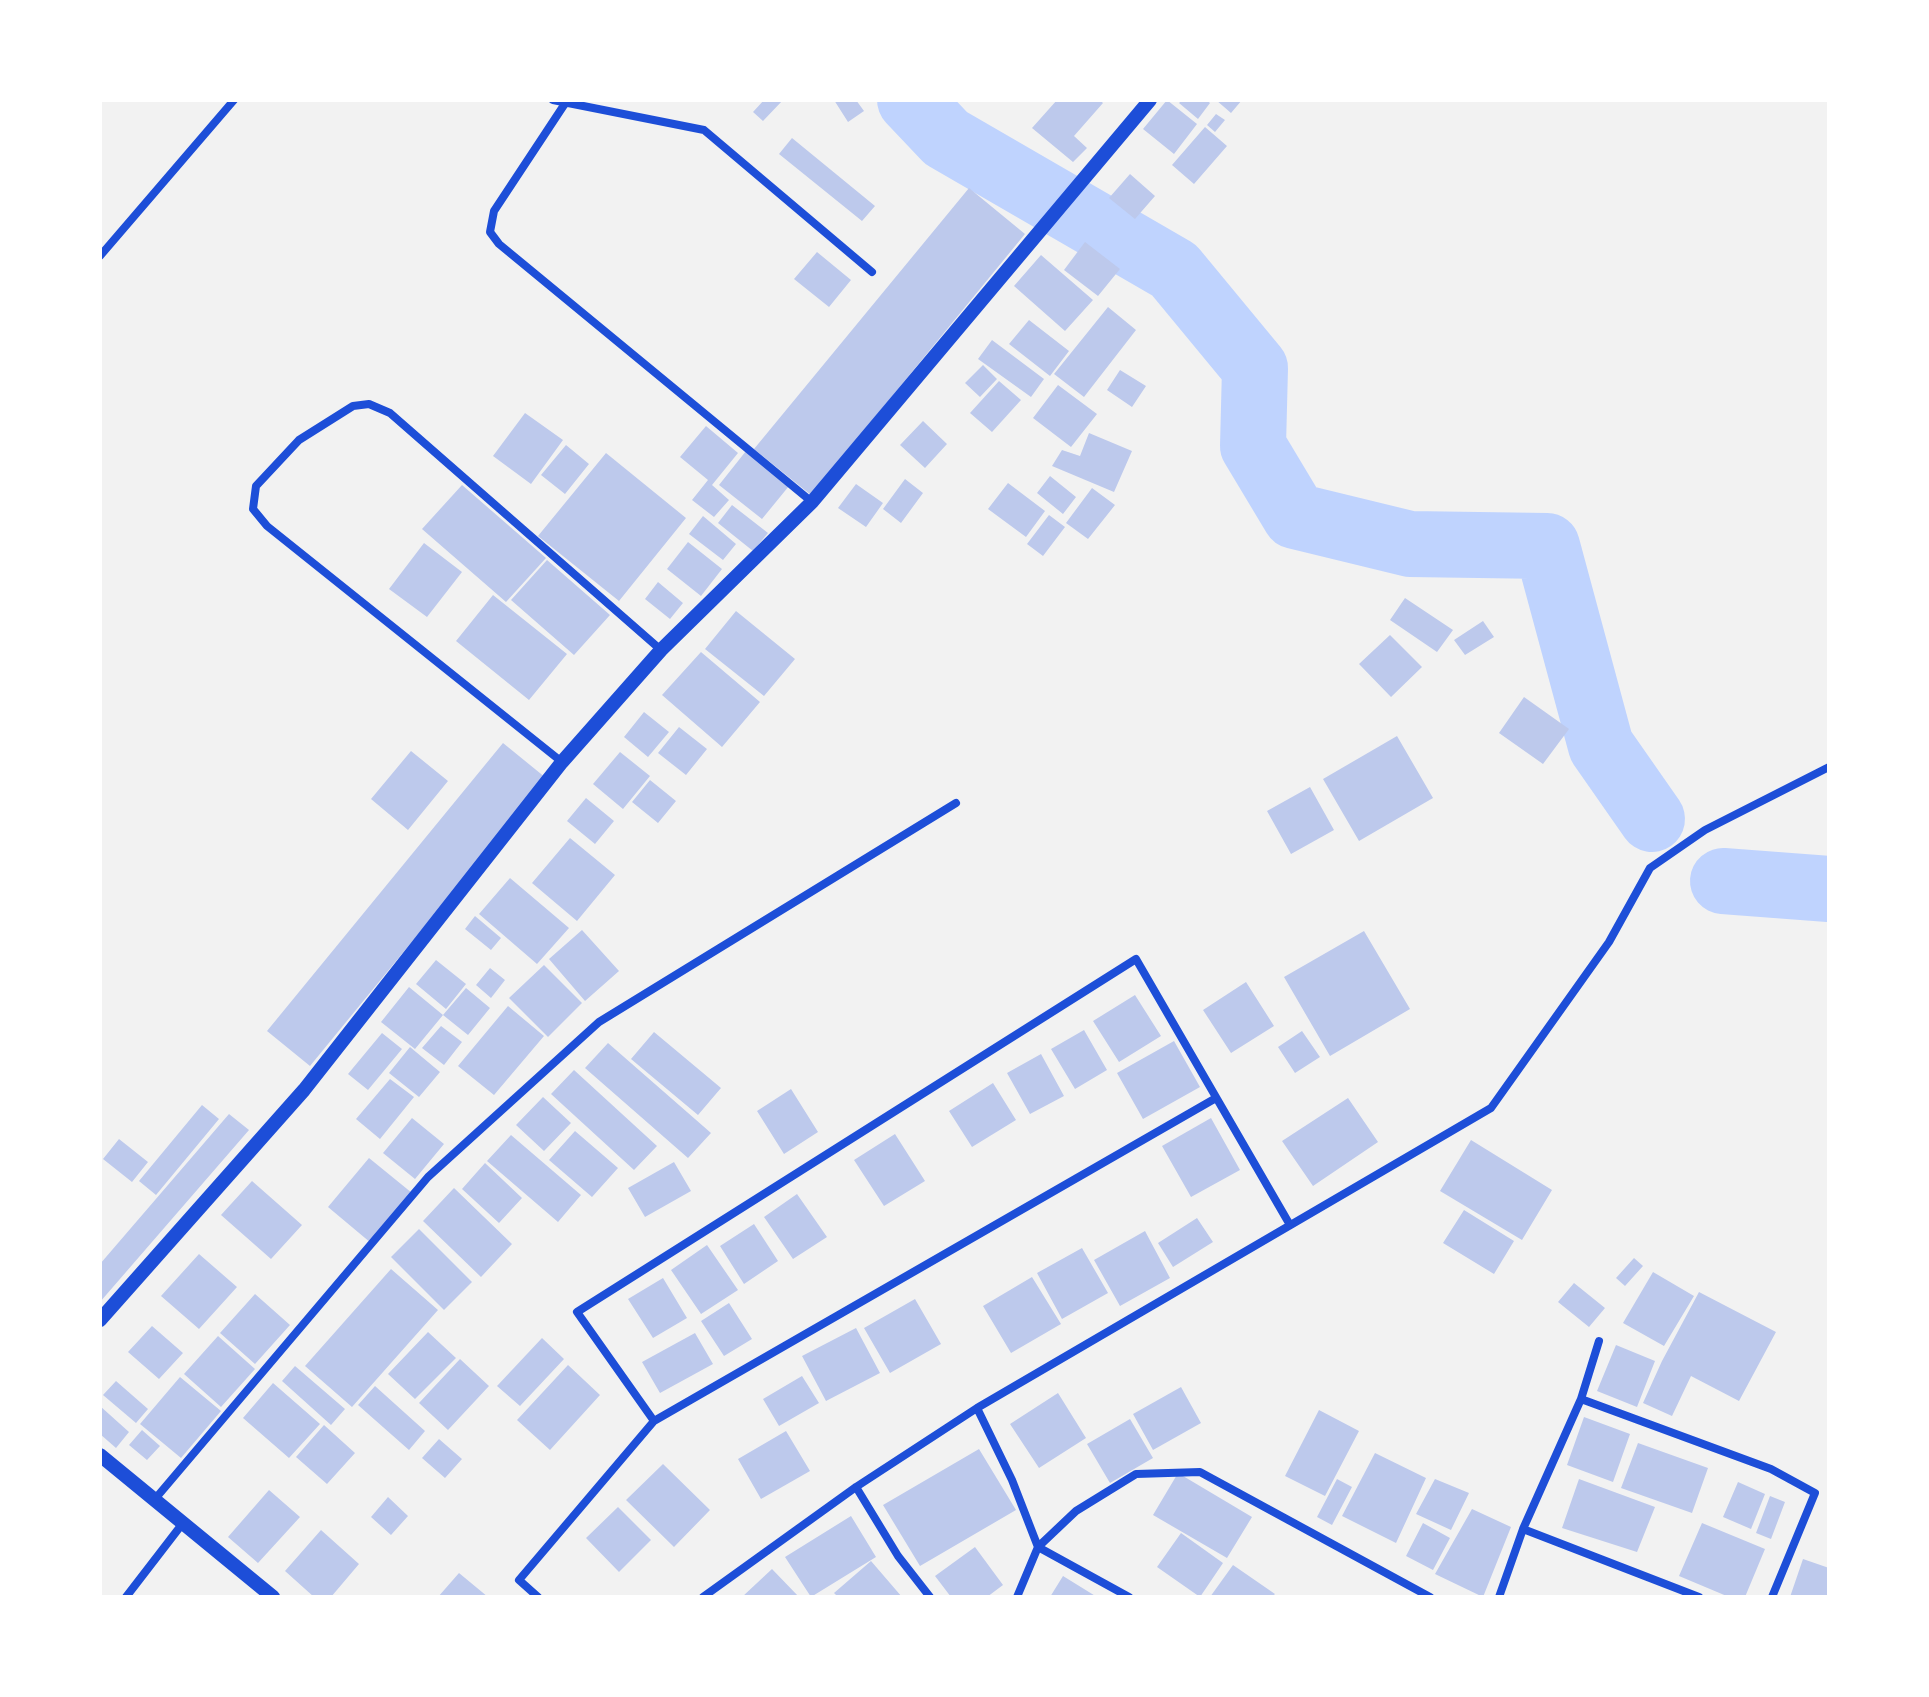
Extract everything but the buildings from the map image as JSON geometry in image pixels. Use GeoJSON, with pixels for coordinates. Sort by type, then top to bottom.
{"type":"FeatureCollection","features":[{"type":"Feature","properties":{"kind":"street"},"geometry":{"type":"LineString","coordinates":[[100,256],[234,100]]}},
{"type":"Feature","properties":{"kind":"street"},"geometry":{"type":"LineString","coordinates":[[553,100],[704,130],[872,272]]}},
{"type":"Feature","properties":{"kind":"street"},"geometry":{"type":"LineString","coordinates":[[100,1320],[304,1090],[562,762],[661,650],[812,502],[1150,100]]}},
{"type":"Feature","properties":{"kind":"street"},"geometry":{"type":"LineString","coordinates":[[566,102],[494,211],[490,232],[499,244],[812,502]]}},
{"type":"Feature","properties":{"kind":"street"},"geometry":{"type":"LineString","coordinates":[[562,762],[267,526],[253,509],[256,486],[299,440],[353,406],[369,404],[390,413],[661,650]]}},
{"type":"Feature","properties":{"kind":"street"},"geometry":{"type":"LineString","coordinates":[[703,1597],[856,1487],[977,1408],[1491,1108],[1609,942],[1650,868],[1705,830],[1829,767]]}},
{"type":"Feature","properties":{"kind":"street"},"geometry":{"type":"LineString","coordinates":[[155,1499],[428,1177],[599,1022],[956,803]]}},
{"type":"Feature","properties":{"kind":"street"},"geometry":{"type":"LineString","coordinates":[[654,1421],[577,1312],[1136,959],[1290,1225]]}},
{"type":"Feature","properties":{"kind":"street"},"geometry":{"type":"LineString","coordinates":[[538,1597],[519,1580],[654,1421],[1216,1098]]}},
{"type":"Feature","properties":{"kind":"street"},"geometry":{"type":"LineString","coordinates":[[1499,1597],[1523,1529],[1581,1399],[1599,1341]]}},
{"type":"Feature","properties":{"kind":"street"},"geometry":{"type":"LineString","coordinates":[[1581,1399],[1771,1469],[1815,1493],[1772,1597]]}},
{"type":"Feature","properties":{"kind":"street"},"geometry":{"type":"LineString","coordinates":[[977,1408],[1012,1480],[1038,1547],[1129,1597]]}},
{"type":"Feature","properties":{"kind":"street"},"geometry":{"type":"LineString","coordinates":[[100,1455],[273,1597]]}},
{"type":"Feature","properties":{"kind":"street"},"geometry":{"type":"LineString","coordinates":[[1017,1597],[1038,1547],[1076,1511],[1136,1474],[1200,1472],[1430,1597]]}},
{"type":"Feature","properties":{"kind":"street"},"geometry":{"type":"LineString","coordinates":[[856,1487],[898,1556],[930,1597]]}},
{"type":"Feature","properties":{"kind":"street"},"geometry":{"type":"LineString","coordinates":[[126,1597],[183,1523]]}},
{"type":"Feature","properties":{"kind":"street"},"geometry":{"type":"LineString","coordinates":[[1523,1529],[1699,1597]]}},
{"type":"Feature","properties":{"kind":"waterway"},"geometry":{"type":"LineString","coordinates":[[910,100],[946,138],[1174,270],[1255,368],[1253,446],[1295,516],[1410,544],[1547,546],[1601,746],[1652,819]]}},
{"type":"Feature","properties":{"kind":"waterway"},"geometry":{"type":"LineString","coordinates":[[1723,881],[1829,889]]}}]}
